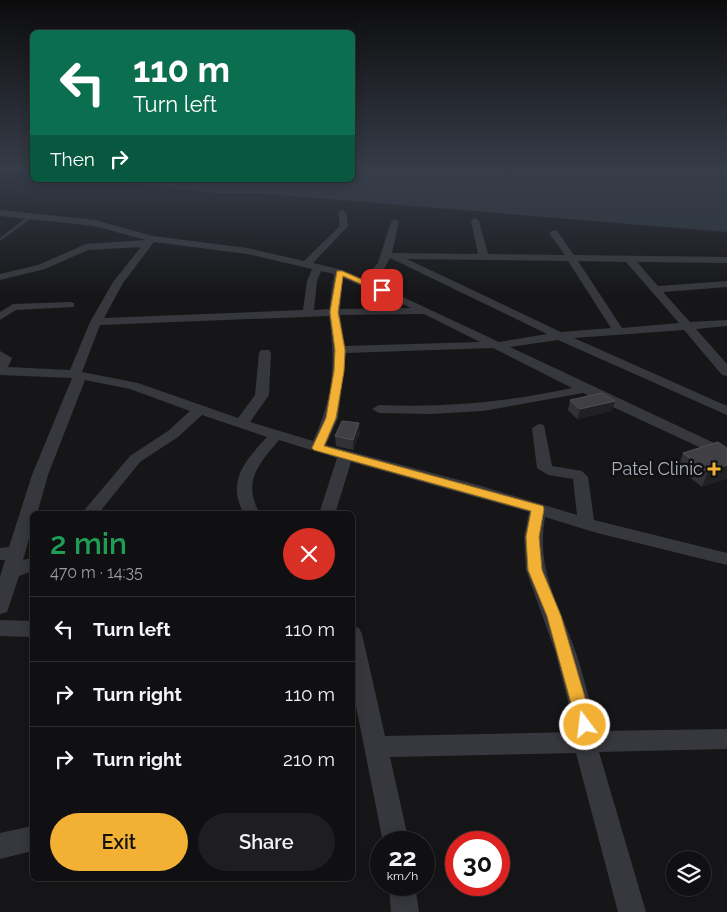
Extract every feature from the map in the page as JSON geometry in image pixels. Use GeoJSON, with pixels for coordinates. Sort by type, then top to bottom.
{"type":"FeatureCollection","features":[{"type":"Feature","properties":{"kind":"street"},"geometry":{"type":"LineString","coordinates":[[0,213],[32,216],[150,242],[246,251],[340,272],[426,311],[585,389],[727,455]]}},
{"type":"Feature","properties":{"kind":"street"},"geometry":{"type":"LineString","coordinates":[[308,313],[313,265],[344,226],[342,213]]}},
{"type":"Feature","properties":{"kind":"street"},"geometry":{"type":"LineString","coordinates":[[475,221],[484,257]]}},
{"type":"Feature","properties":{"kind":"street"},"geometry":{"type":"LineString","coordinates":[[366,283],[374,278],[390,256],[395,222]]}},
{"type":"Feature","properties":{"kind":"street"},"geometry":{"type":"LineString","coordinates":[[0,277],[41,267],[66,258],[94,231]]}},
{"type":"Feature","properties":{"kind":"street"},"geometry":{"type":"LineString","coordinates":[[554,233],[573,257],[583,278],[619,331]]}},
{"type":"Feature","properties":{"kind":"street"},"geometry":{"type":"LineString","coordinates":[[75,250],[150,242]]}},
{"type":"Feature","properties":{"kind":"street"},"geometry":{"type":"LineString","coordinates":[[0,607],[10,572],[8,554],[40,475],[96,322],[118,282],[150,242]]}},
{"type":"Feature","properties":{"kind":"street"},"geometry":{"type":"LineString","coordinates":[[390,256],[727,260]]}},
{"type":"Feature","properties":{"kind":"street"},"geometry":{"type":"LineString","coordinates":[[390,256],[559,336],[727,410]]}},
{"type":"Feature","properties":{"kind":"street"},"geometry":{"type":"LineString","coordinates":[[628,258],[727,372]]}},
{"type":"Feature","properties":{"kind":"street"},"geometry":{"type":"LineString","coordinates":[[704,259],[723,278]]}},
{"type":"Feature","properties":{"kind":"street"},"geometry":{"type":"LineString","coordinates":[[318,448],[331,418],[339,371],[340,350],[334,312],[340,272]]}},
{"type":"Feature","properties":{"kind":"street"},"geometry":{"type":"LineString","coordinates":[[654,289],[723,278]]}},
{"type":"Feature","properties":{"kind":"street"},"geometry":{"type":"LineString","coordinates":[[0,317],[13,307],[70,306]]}},
{"type":"Feature","properties":{"kind":"street"},"geometry":{"type":"LineString","coordinates":[[96,322],[334,312],[426,311]]}},
{"type":"Feature","properties":{"kind":"street"},"geometry":{"type":"LineString","coordinates":[[340,350],[496,345],[559,336],[727,322]]}},
{"type":"Feature","properties":{"kind":"street"},"geometry":{"type":"LineString","coordinates":[[241,424],[262,395],[265,354]]}},
{"type":"Feature","properties":{"kind":"street"},"geometry":{"type":"LineString","coordinates":[[0,355],[6,358],[0,370],[77,374],[133,386],[241,424],[345,456],[586,523],[727,558]]}},
{"type":"Feature","properties":{"kind":"street"},"geometry":{"type":"LineString","coordinates":[[379,409],[418,411],[500,405],[585,389]]}},
{"type":"Feature","properties":{"kind":"street"},"geometry":{"type":"LineString","coordinates":[[92,511],[135,458],[172,434],[200,409]]}},
{"type":"Feature","properties":{"kind":"street"},"geometry":{"type":"LineString","coordinates":[[539,428],[546,470],[580,477],[586,523]]}},
{"type":"Feature","properties":{"kind":"street"},"geometry":{"type":"LineString","coordinates":[[250,511],[244,494],[245,476],[249,467],[276,435]]}},
{"type":"Feature","properties":{"kind":"street"},"geometry":{"type":"LineString","coordinates":[[328,511],[345,456]]}},
{"type":"Feature","properties":{"kind":"street"},"geometry":{"type":"LineString","coordinates":[[538,509],[533,537],[535,570],[562,642],[628,903],[632,912]]}},
{"type":"Feature","properties":{"kind":"street"},"geometry":{"type":"LineString","coordinates":[[10,572],[30,565]]}},
{"type":"Feature","properties":{"kind":"street"},"geometry":{"type":"LineString","coordinates":[[0,628],[30,629]]}},
{"type":"Feature","properties":{"kind":"street"},"geometry":{"type":"LineString","coordinates":[[355,647],[378,747],[394,831]]}},
{"type":"Feature","properties":{"kind":"street"},"geometry":{"type":"LineString","coordinates":[[378,747],[727,739]]}},
{"type":"Feature","properties":{"kind":"street"},"geometry":{"type":"LineString","coordinates":[[0,846],[30,839]]}},
{"type":"Feature","properties":{"kind":"street"},"geometry":{"type":"LineString","coordinates":[[403,896],[405,912]]}},
{"type":"Feature","properties":{"kind":"lane"},"geometry":{"type":"LineString","coordinates":[[0,240],[32,216]]}},
{"type":"Feature","properties":{"kind":"shaded area"},"geometry":{"type":"Polygon","coordinates":[[[492,213],[727,213],[727,232],[492,213]]]}},
{"type":"Feature","properties":{"kind":"building"},"geometry":{"type":"Polygon","coordinates":[[[602,393],[615,401],[580,409],[570,400],[602,393]]]}},
{"type":"Feature","properties":{"kind":"building"},"geometry":{"type":"Polygon","coordinates":[[[342,421],[359,423],[353,440],[335,436],[342,421]]]}},
{"type":"Feature","properties":{"kind":"building"},"geometry":{"type":"Polygon","coordinates":[[[718,442],[727,448],[727,465],[708,472],[683,453],[718,442]]]}},
{"type":"Feature","properties":{"kind":"place","name":"Patel Clinic"},"geometry":{"type":"Point","coordinates":[714,469]}},
{"type":"Feature","properties":{"kind":"route"},"geometry":{"type":"LineString","coordinates":[[382,290],[340,272],[334,312],[340,350],[339,371],[331,418],[318,448],[472,489],[538,509],[533,537],[535,570],[554,616],[585,725]]}}]}
